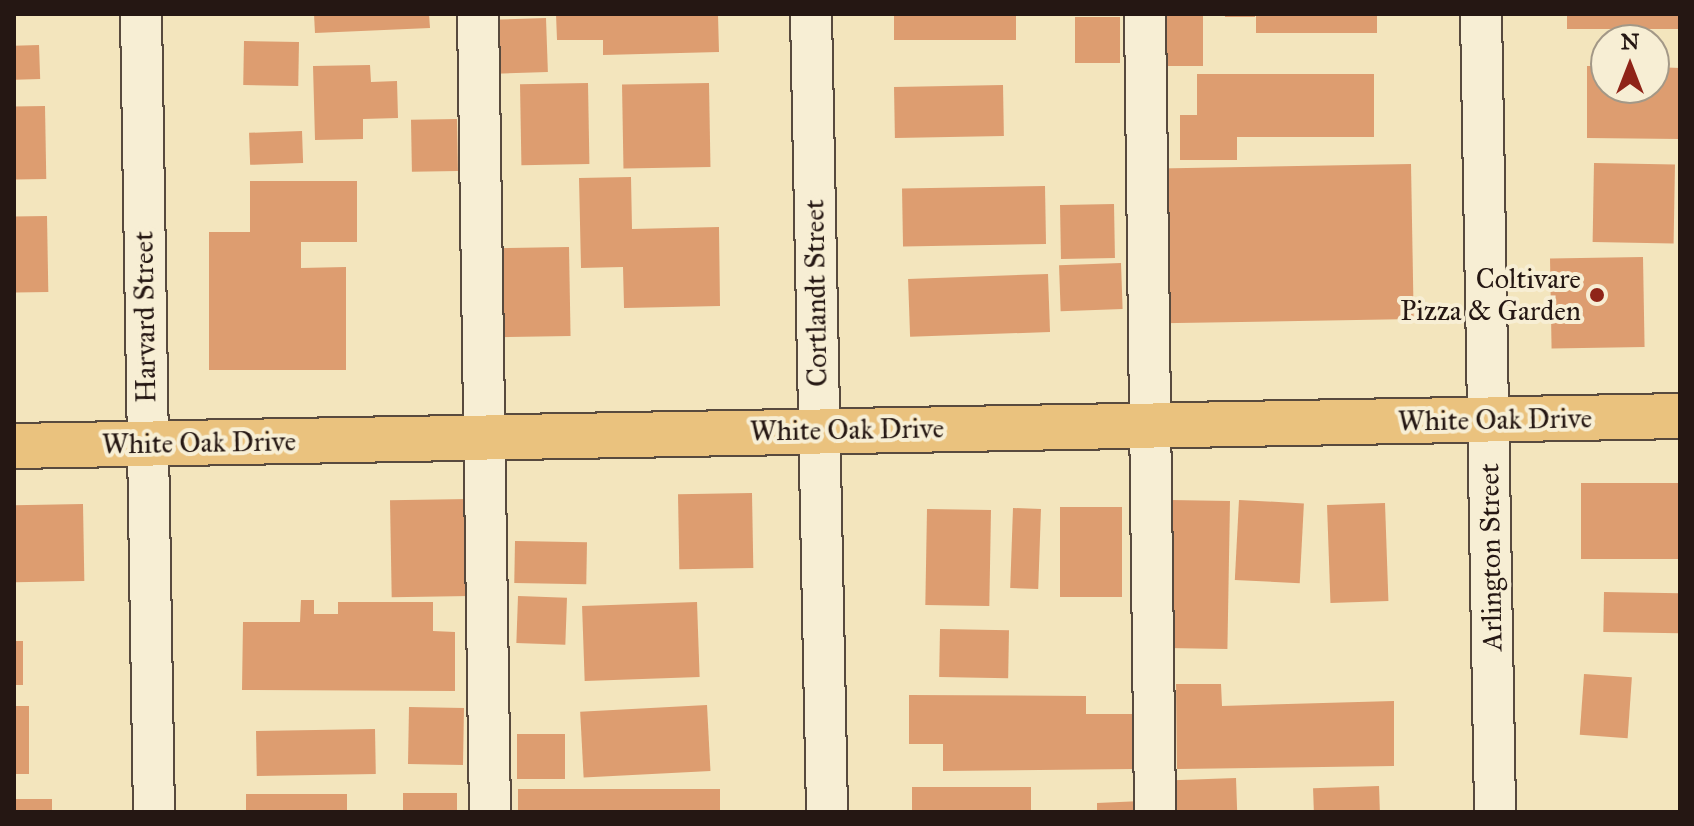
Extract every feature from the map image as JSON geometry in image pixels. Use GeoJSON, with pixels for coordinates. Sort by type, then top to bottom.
{"type":"FeatureCollection","features":[{"type":"Feature","properties":{"kind":"main road","name":"White Oak Drive"},"geometry":{"type":"LineString","coordinates":[[14,446],[1680,416]]}},
{"type":"Feature","properties":{"kind":"street","name":"Harvard Street"},"geometry":{"type":"LineString","coordinates":[[141,14],[154,812]]}},
{"type":"Feature","properties":{"kind":"street"},"geometry":{"type":"LineString","coordinates":[[478,14],[490,812]]}},
{"type":"Feature","properties":{"kind":"street","name":"Cortlandt Street"},"geometry":{"type":"LineString","coordinates":[[811,14],[827,812]]}},
{"type":"Feature","properties":{"kind":"street"},"geometry":{"type":"LineString","coordinates":[[1145,14],[1155,812]]}},
{"type":"Feature","properties":{"kind":"street","name":"Arlington Street"},"geometry":{"type":"LineString","coordinates":[[1481,14],[1495,812]]}},
{"type":"Feature","properties":{"kind":"building"},"geometry":{"type":"Polygon","coordinates":[[[314,14],[429,14],[430,28],[315,33],[314,14]]]}},
{"type":"Feature","properties":{"kind":"building"},"geometry":{"type":"Polygon","coordinates":[[[556,14],[718,14],[719,52],[603,55],[603,40],[557,40],[556,14]]]}},
{"type":"Feature","properties":{"kind":"building"},"geometry":{"type":"Polygon","coordinates":[[[894,14],[1016,14],[1016,40],[894,40],[894,14]]]}},
{"type":"Feature","properties":{"kind":"building"},"geometry":{"type":"Polygon","coordinates":[[[1158,14],[1203,14],[1203,66],[1158,66],[1158,14]]]}},
{"type":"Feature","properties":{"kind":"building"},"geometry":{"type":"Polygon","coordinates":[[[1225,14],[1255,14],[1255,17],[1225,17],[1225,14]]]}},
{"type":"Feature","properties":{"kind":"building"},"geometry":{"type":"Polygon","coordinates":[[[1256,14],[1377,14],[1377,33],[1256,33],[1256,14]]]}},
{"type":"Feature","properties":{"kind":"building"},"geometry":{"type":"Polygon","coordinates":[[[1567,14],[1680,14],[1680,29],[1670,29],[1670,24],[1590,24],[1590,29],[1567,29],[1567,14]]]}},
{"type":"Feature","properties":{"kind":"building"},"geometry":{"type":"Polygon","coordinates":[[[1075,17],[1120,17],[1120,63],[1075,63],[1075,17]]]}},
{"type":"Feature","properties":{"kind":"building"},"geometry":{"type":"Polygon","coordinates":[[[546,18],[548,72],[496,74],[494,20],[546,18]]]}},
{"type":"Feature","properties":{"kind":"building"},"geometry":{"type":"Polygon","coordinates":[[[244,41],[299,42],[298,86],[243,85],[244,41]]]}},
{"type":"Feature","properties":{"kind":"building"},"geometry":{"type":"Polygon","coordinates":[[[39,45],[40,79],[15,80],[14,46],[39,45]]]}},
{"type":"Feature","properties":{"kind":"building"},"geometry":{"type":"Polygon","coordinates":[[[370,65],[371,82],[397,81],[398,118],[363,119],[363,139],[315,140],[313,66],[370,65]]]}},
{"type":"Feature","properties":{"kind":"building"},"geometry":{"type":"Polygon","coordinates":[[[1587,66],[1590,66],[1590,104],[1670,104],[1670,68],[1680,68],[1680,139],[1587,138],[1587,66]]]}},
{"type":"Feature","properties":{"kind":"building"},"geometry":{"type":"Polygon","coordinates":[[[1197,74],[1374,74],[1374,137],[1237,137],[1237,160],[1180,160],[1180,115],[1197,115],[1197,74]]]}},
{"type":"Feature","properties":{"kind":"building"},"geometry":{"type":"Polygon","coordinates":[[[588,83],[589,164],[521,165],[520,84],[588,83]]]}},
{"type":"Feature","properties":{"kind":"building"},"geometry":{"type":"Polygon","coordinates":[[[709,83],[710,167],[623,169],[622,85],[709,83]]]}},
{"type":"Feature","properties":{"kind":"building"},"geometry":{"type":"Polygon","coordinates":[[[1003,85],[1004,136],[895,138],[894,87],[1003,85]]]}},
{"type":"Feature","properties":{"kind":"building"},"geometry":{"type":"Polygon","coordinates":[[[45,106],[46,179],[15,180],[14,107],[45,106]]]}},
{"type":"Feature","properties":{"kind":"building"},"geometry":{"type":"Polygon","coordinates":[[[457,119],[458,171],[412,172],[411,120],[457,119]]]}},
{"type":"Feature","properties":{"kind":"building"},"geometry":{"type":"Polygon","coordinates":[[[302,131],[303,163],[250,165],[249,133],[302,131]]]}},
{"type":"Feature","properties":{"kind":"building"},"geometry":{"type":"Polygon","coordinates":[[[1594,163],[1675,164],[1674,243],[1593,242],[1594,163]]]}},
{"type":"Feature","properties":{"kind":"building"},"geometry":{"type":"Polygon","coordinates":[[[1411,164],[1414,319],[1162,323],[1159,168],[1411,164]]]}},
{"type":"Feature","properties":{"kind":"building"},"geometry":{"type":"Polygon","coordinates":[[[631,177],[632,229],[719,227],[720,306],[624,308],[623,267],[581,268],[579,178],[631,177]]]}},
{"type":"Feature","properties":{"kind":"building"},"geometry":{"type":"Polygon","coordinates":[[[250,181],[357,181],[357,242],[301,242],[301,268],[346,267],[346,370],[209,370],[209,232],[250,232],[250,181]]]}},
{"type":"Feature","properties":{"kind":"building"},"geometry":{"type":"Polygon","coordinates":[[[1045,186],[1046,244],[903,246],[902,188],[1045,186]]]}},
{"type":"Feature","properties":{"kind":"building"},"geometry":{"type":"Polygon","coordinates":[[[1114,204],[1115,258],[1061,259],[1060,205],[1114,204]]]}},
{"type":"Feature","properties":{"kind":"building"},"geometry":{"type":"Polygon","coordinates":[[[47,216],[48,292],[15,293],[14,217],[47,216]]]}},
{"type":"Feature","properties":{"kind":"building"},"geometry":{"type":"Polygon","coordinates":[[[569,247],[571,336],[497,337],[495,248],[569,247]]]}},
{"type":"Feature","properties":{"kind":"building","name":"Coltivare Pizza & Garden"},"geometry":{"type":"Polygon","coordinates":[[[1643,257],[1645,347],[1552,349],[1550,259],[1643,257]]]}},
{"type":"Feature","properties":{"kind":"building"},"geometry":{"type":"Polygon","coordinates":[[[1121,263],[1123,309],[1061,311],[1059,265],[1121,263]]]}},
{"type":"Feature","properties":{"kind":"building"},"geometry":{"type":"Polygon","coordinates":[[[1048,274],[1050,332],[910,337],[908,279],[1048,274]]]}},
{"type":"Feature","properties":{"kind":"building"},"geometry":{"type":"Polygon","coordinates":[[[1581,483],[1680,483],[1680,559],[1581,559],[1581,483]]]}},
{"type":"Feature","properties":{"kind":"building"},"geometry":{"type":"Polygon","coordinates":[[[752,493],[753,568],[679,569],[678,494],[752,493]]]}},
{"type":"Feature","properties":{"kind":"building"},"geometry":{"type":"Polygon","coordinates":[[[468,499],[470,596],[392,597],[390,500],[468,499]]]}},
{"type":"Feature","properties":{"kind":"building"},"geometry":{"type":"Polygon","coordinates":[[[1170,500],[1230,501],[1227,649],[1167,648],[1170,500]]]}},
{"type":"Feature","properties":{"kind":"building"},"geometry":{"type":"Polygon","coordinates":[[[1239,500],[1304,503],[1300,583],[1235,580],[1239,500]]]}},
{"type":"Feature","properties":{"kind":"building"},"geometry":{"type":"Polygon","coordinates":[[[1385,503],[1388,601],[1330,603],[1327,505],[1385,503]]]}},
{"type":"Feature","properties":{"kind":"building"},"geometry":{"type":"Polygon","coordinates":[[[83,504],[84,581],[15,582],[14,505],[83,504]]]}},
{"type":"Feature","properties":{"kind":"building"},"geometry":{"type":"Polygon","coordinates":[[[1060,507],[1122,507],[1122,597],[1060,597],[1060,507]]]}},
{"type":"Feature","properties":{"kind":"building"},"geometry":{"type":"Polygon","coordinates":[[[1013,508],[1041,509],[1038,589],[1010,588],[1013,508]]]}},
{"type":"Feature","properties":{"kind":"building"},"geometry":{"type":"Polygon","coordinates":[[[927,509],[991,510],[989,606],[925,605],[927,509]]]}},
{"type":"Feature","properties":{"kind":"building"},"geometry":{"type":"Polygon","coordinates":[[[515,541],[587,542],[586,584],[514,583],[515,541]]]}},
{"type":"Feature","properties":{"kind":"building"},"geometry":{"type":"Polygon","coordinates":[[[1604,592],[1680,593],[1679,633],[1603,632],[1604,592]]]}},
{"type":"Feature","properties":{"kind":"building"},"geometry":{"type":"Polygon","coordinates":[[[518,596],[567,598],[565,645],[516,643],[518,596]]]}},
{"type":"Feature","properties":{"kind":"building"},"geometry":{"type":"Polygon","coordinates":[[[301,600],[314,600],[314,614],[338,614],[338,602],[433,602],[433,631],[455,632],[455,691],[242,690],[243,622],[300,622],[301,600]]]}},
{"type":"Feature","properties":{"kind":"building"},"geometry":{"type":"Polygon","coordinates":[[[697,602],[700,677],[585,681],[582,606],[697,602]]]}},
{"type":"Feature","properties":{"kind":"building"},"geometry":{"type":"Polygon","coordinates":[[[940,629],[1009,630],[1008,678],[939,677],[940,629]]]}},
{"type":"Feature","properties":{"kind":"building"},"geometry":{"type":"Polygon","coordinates":[[[14,641],[23,641],[23,685],[14,685],[14,641]]]}},
{"type":"Feature","properties":{"kind":"building"},"geometry":{"type":"Polygon","coordinates":[[[1584,674],[1632,677],[1628,738],[1580,735],[1584,674]]]}},
{"type":"Feature","properties":{"kind":"building"},"geometry":{"type":"Polygon","coordinates":[[[1176,684],[1221,684],[1222,706],[1394,701],[1394,766],[1177,769],[1176,684]]]}},
{"type":"Feature","properties":{"kind":"building"},"geometry":{"type":"Polygon","coordinates":[[[909,695],[1086,696],[1086,714],[1133,714],[1133,769],[943,771],[943,744],[909,744],[909,695]]]}},
{"type":"Feature","properties":{"kind":"building"},"geometry":{"type":"Polygon","coordinates":[[[707,705],[710,771],[584,778],[580,712],[707,705]]]}},
{"type":"Feature","properties":{"kind":"building"},"geometry":{"type":"Polygon","coordinates":[[[14,706],[29,706],[29,774],[14,774],[14,706]]]}},
{"type":"Feature","properties":{"kind":"building"},"geometry":{"type":"Polygon","coordinates":[[[409,707],[464,708],[463,765],[408,764],[409,707]]]}},
{"type":"Feature","properties":{"kind":"building"},"geometry":{"type":"Polygon","coordinates":[[[375,729],[376,774],[257,776],[256,731],[375,729]]]}},
{"type":"Feature","properties":{"kind":"building"},"geometry":{"type":"Polygon","coordinates":[[[517,734],[565,734],[565,779],[517,779],[517,734]]]}},
{"type":"Feature","properties":{"kind":"building"},"geometry":{"type":"Polygon","coordinates":[[[1236,778],[1237,812],[1174,812],[1173,780],[1236,778]]]}},
{"type":"Feature","properties":{"kind":"building"},"geometry":{"type":"Polygon","coordinates":[[[1379,786],[1380,812],[1314,812],[1313,788],[1379,786]]]}},
{"type":"Feature","properties":{"kind":"building"},"geometry":{"type":"Polygon","coordinates":[[[912,787],[1031,787],[1031,812],[912,812],[912,787]]]}},
{"type":"Feature","properties":{"kind":"building"},"geometry":{"type":"Polygon","coordinates":[[[518,789],[720,789],[720,812],[518,812],[518,789]]]}},
{"type":"Feature","properties":{"kind":"building"},"geometry":{"type":"Polygon","coordinates":[[[403,793],[457,793],[457,812],[403,812],[403,793]]]}},
{"type":"Feature","properties":{"kind":"building"},"geometry":{"type":"Polygon","coordinates":[[[246,794],[347,794],[347,812],[246,812],[246,794]]]}},
{"type":"Feature","properties":{"kind":"building"},"geometry":{"type":"Polygon","coordinates":[[[14,799],[52,799],[52,812],[14,812],[14,799]]]}},
{"type":"Feature","properties":{"kind":"building"},"geometry":{"type":"Polygon","coordinates":[[[1142,801],[1143,812],[1097,812],[1097,803],[1142,801]]]}},
{"type":"Feature","properties":{"kind":"place","name":"Coltivare Pizza & Garden"},"geometry":{"type":"Point","coordinates":[1597,295]}}]}
